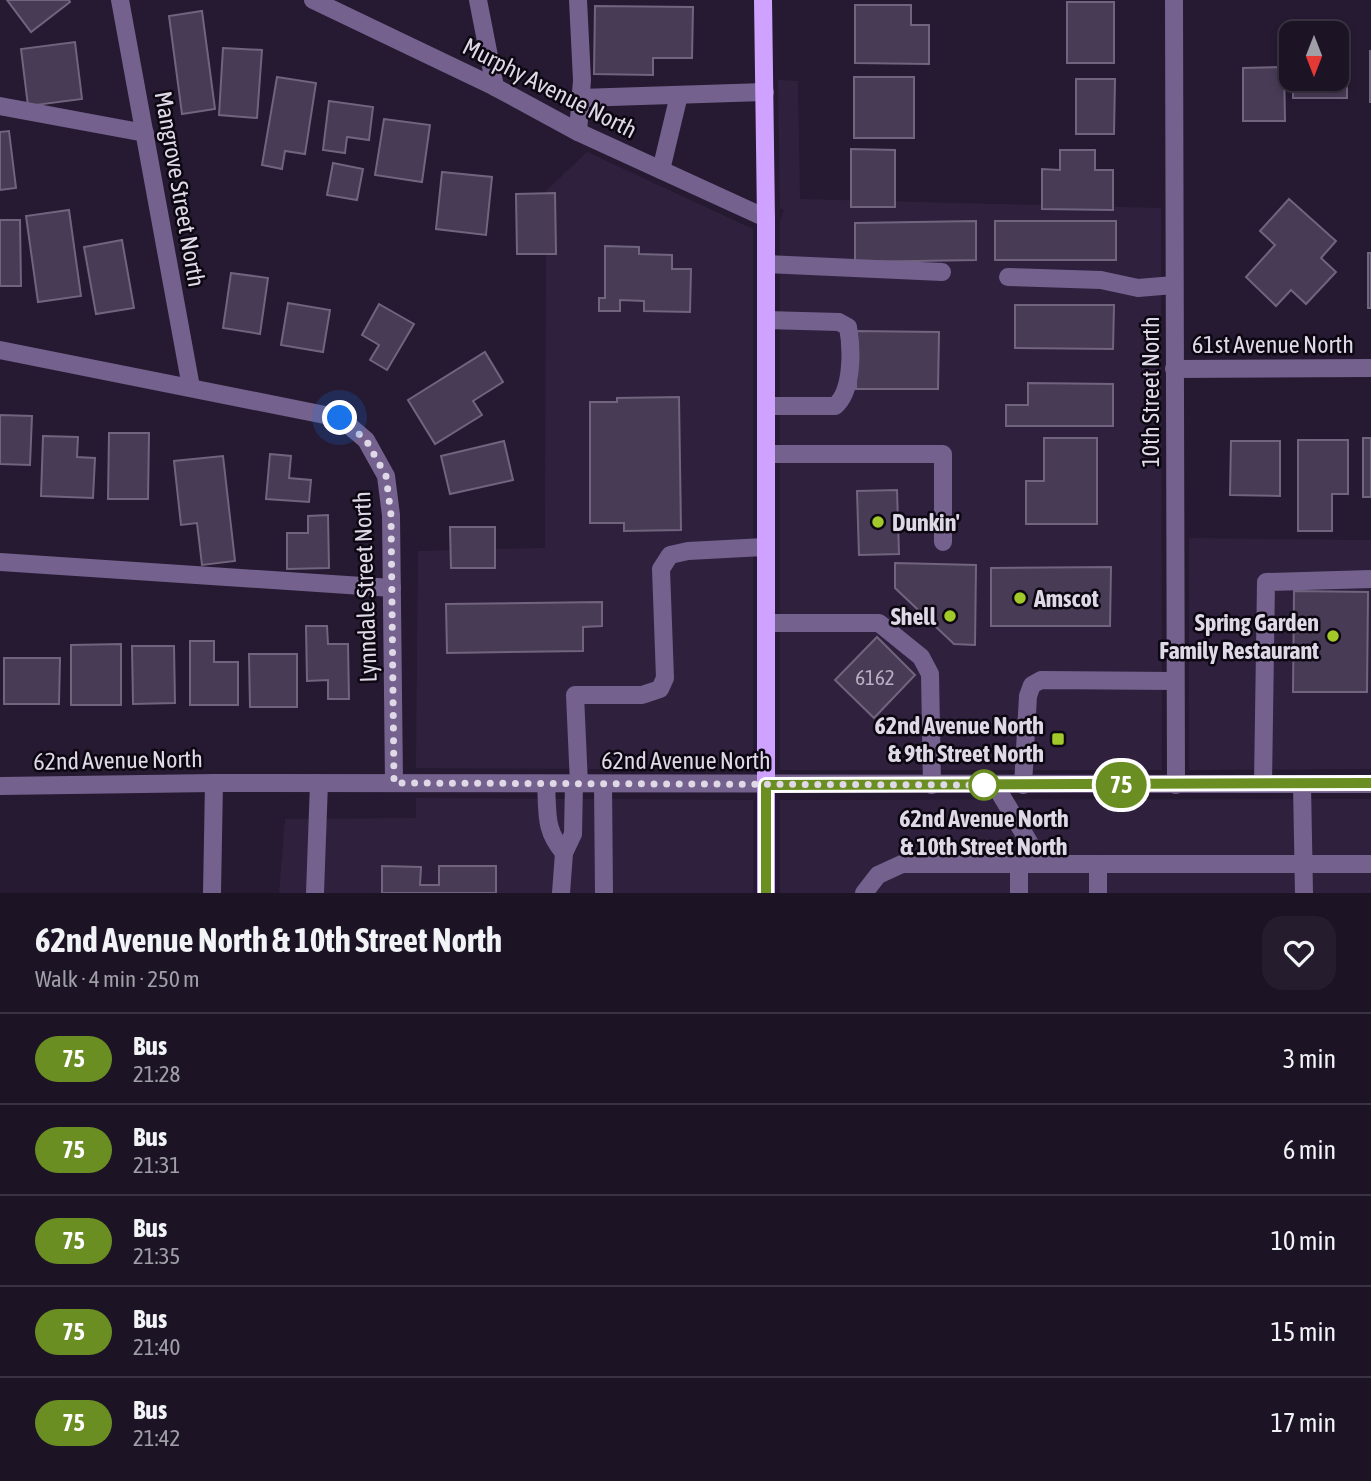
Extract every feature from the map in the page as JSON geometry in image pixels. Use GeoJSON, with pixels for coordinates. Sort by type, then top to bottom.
{"type":"FeatureCollection","features":[{"type":"Feature","properties":{"kind":"main road"},"geometry":{"type":"LineString","coordinates":[[763,0],[766,218],[766,893]]}},
{"type":"Feature","properties":{"kind":"street","name":"Mangrove Street North"},"geometry":{"type":"LineString","coordinates":[[120,0],[191,387]]}},
{"type":"Feature","properties":{"kind":"street","name":"Murphy Avenue North"},"geometry":{"type":"LineString","coordinates":[[313,0],[495,87],[578,132],[766,218]]}},
{"type":"Feature","properties":{"kind":"street"},"geometry":{"type":"LineString","coordinates":[[478,0],[495,87]]}},
{"type":"Feature","properties":{"kind":"street"},"geometry":{"type":"LineString","coordinates":[[578,0],[578,132]]}},
{"type":"Feature","properties":{"kind":"street","name":"10th Street North"},"geometry":{"type":"LineString","coordinates":[[1174,0],[1176,785]]}},
{"type":"Feature","properties":{"kind":"street"},"geometry":{"type":"LineString","coordinates":[[580,98],[765,92]]}},
{"type":"Feature","properties":{"kind":"street"},"geometry":{"type":"LineString","coordinates":[[661,170],[679,95]]}},
{"type":"Feature","properties":{"kind":"street"},"geometry":{"type":"LineString","coordinates":[[0,106],[145,133]]}},
{"type":"Feature","properties":{"kind":"street"},"geometry":{"type":"LineString","coordinates":[[766,264],[942,272]]}},
{"type":"Feature","properties":{"kind":"street"},"geometry":{"type":"LineString","coordinates":[[1008,277],[1101,280],[1138,288],[1174,285]]}},
{"type":"Feature","properties":{"kind":"street"},"geometry":{"type":"LineString","coordinates":[[766,320],[839,322],[848,327],[850,338],[848,387],[843,400],[835,406],[766,406]]}},
{"type":"Feature","properties":{"kind":"street","name":"Lynndale Street North"},"geometry":{"type":"LineString","coordinates":[[0,350],[340,418],[366,440],[386,476],[391,515],[394,783]]}},
{"type":"Feature","properties":{"kind":"street","name":"61st Avenue North"},"geometry":{"type":"LineString","coordinates":[[1174,369],[1371,368]]}},
{"type":"Feature","properties":{"kind":"street"},"geometry":{"type":"LineString","coordinates":[[766,454],[943,454],[943,542]]}},
{"type":"Feature","properties":{"kind":"street"},"geometry":{"type":"LineString","coordinates":[[561,893],[564,853],[573,834],[576,784],[575,695],[642,695],[660,690],[665,678],[661,569],[670,555],[688,551],[766,547]]}},
{"type":"Feature","properties":{"kind":"street"},"geometry":{"type":"LineString","coordinates":[[0,562],[392,588]]}},
{"type":"Feature","properties":{"kind":"street"},"geometry":{"type":"LineString","coordinates":[[1263,784],[1266,582],[1371,579]]}},
{"type":"Feature","properties":{"kind":"street"},"geometry":{"type":"LineString","coordinates":[[766,624],[879,624],[922,657],[930,674],[932,785]]}},
{"type":"Feature","properties":{"kind":"street"},"geometry":{"type":"LineString","coordinates":[[1023,785],[1028,696],[1032,685],[1041,680],[1175,681]]}},
{"type":"Feature","properties":{"kind":"street"},"geometry":{"type":"LineString","coordinates":[[212,893],[214,783]]}},
{"type":"Feature","properties":{"kind":"street","name":"62nd Avenue North"},"geometry":{"type":"LineString","coordinates":[[0,786],[214,783],[1371,783]]}},
{"type":"Feature","properties":{"kind":"street"},"geometry":{"type":"LineString","coordinates":[[315,893],[320,783]]}},
{"type":"Feature","properties":{"kind":"street"},"geometry":{"type":"LineString","coordinates":[[1302,783],[1304,893]]}},
{"type":"Feature","properties":{"kind":"street"},"geometry":{"type":"LineString","coordinates":[[546,784],[549,829],[552,839],[564,853]]}},
{"type":"Feature","properties":{"kind":"street"},"geometry":{"type":"LineString","coordinates":[[603,784],[604,893]]}},
{"type":"Feature","properties":{"kind":"street"},"geometry":{"type":"LineString","coordinates":[[995,785],[1042,864]]}},
{"type":"Feature","properties":{"kind":"street"},"geometry":{"type":"LineString","coordinates":[[864,893],[878,876],[902,864],[1371,864]]}},
{"type":"Feature","properties":{"kind":"street"},"geometry":{"type":"LineString","coordinates":[[1018,864],[1019,893]]}},
{"type":"Feature","properties":{"kind":"street"},"geometry":{"type":"LineString","coordinates":[[1098,864],[1098,893]]}},
{"type":"Feature","properties":{"kind":"shaded area"},"geometry":{"type":"Polygon","coordinates":[[[778,80],[798,81],[800,199],[1161,208],[1162,770],[780,770],[780,221],[784,210],[780,208],[778,80]]]}},
{"type":"Feature","properties":{"kind":"shaded area"},"geometry":{"type":"Polygon","coordinates":[[[587,152],[753,229],[753,770],[416,768],[418,551],[545,548],[546,191],[587,152]]]}},
{"type":"Feature","properties":{"kind":"shaded area"},"geometry":{"type":"Polygon","coordinates":[[[1189,538],[1371,540],[1371,769],[1189,770],[1189,538]]]}},
{"type":"Feature","properties":{"kind":"shaded area"},"geometry":{"type":"Polygon","coordinates":[[[416,798],[753,800],[753,893],[279,893],[285,819],[416,818],[416,798]]]}},
{"type":"Feature","properties":{"kind":"shaded area"},"geometry":{"type":"Polygon","coordinates":[[[1371,799],[1371,893],[780,893],[780,800],[1371,799]]]}},
{"type":"Feature","properties":{"kind":"building"},"geometry":{"type":"Polygon","coordinates":[[[7,0],[69,0],[70,2],[31,32],[7,0]]]}},
{"type":"Feature","properties":{"kind":"building"},"geometry":{"type":"Polygon","coordinates":[[[1067,2],[1114,2],[1114,63],[1067,63],[1067,2]]]}},
{"type":"Feature","properties":{"kind":"building"},"geometry":{"type":"Polygon","coordinates":[[[855,5],[911,5],[911,25],[929,25],[929,64],[855,63],[855,5]]]}},
{"type":"Feature","properties":{"kind":"building"},"geometry":{"type":"Polygon","coordinates":[[[595,6],[693,7],[692,58],[653,58],[653,75],[594,74],[595,6]]]}},
{"type":"Feature","properties":{"kind":"building"},"geometry":{"type":"Polygon","coordinates":[[[202,11],[215,109],[182,114],[169,16],[202,11]]]}},
{"type":"Feature","properties":{"kind":"building"},"geometry":{"type":"Polygon","coordinates":[[[75,42],[82,99],[28,106],[21,49],[75,42]]]}},
{"type":"Feature","properties":{"kind":"building"},"geometry":{"type":"Polygon","coordinates":[[[223,48],[262,50],[257,118],[219,115],[223,48]]]}},
{"type":"Feature","properties":{"kind":"building"},"geometry":{"type":"Polygon","coordinates":[[[1371,51],[1371,102],[1370,102],[1371,51]]]}},
{"type":"Feature","properties":{"kind":"building"},"geometry":{"type":"Polygon","coordinates":[[[1279,67],[1279,91],[1284,91],[1285,121],[1243,121],[1243,68],[1279,67]]]}},
{"type":"Feature","properties":{"kind":"building"},"geometry":{"type":"Polygon","coordinates":[[[277,77],[316,83],[305,154],[285,151],[282,169],[262,165],[277,77]]]}},
{"type":"Feature","properties":{"kind":"building"},"geometry":{"type":"Polygon","coordinates":[[[854,77],[914,77],[914,138],[854,138],[854,77]]]}},
{"type":"Feature","properties":{"kind":"building"},"geometry":{"type":"Polygon","coordinates":[[[1076,79],[1115,79],[1114,134],[1076,134],[1076,79]]]}},
{"type":"Feature","properties":{"kind":"building"},"geometry":{"type":"Polygon","coordinates":[[[1293,91],[1347,91],[1347,98],[1293,98],[1293,91]]]}},
{"type":"Feature","properties":{"kind":"building"},"geometry":{"type":"Polygon","coordinates":[[[329,101],[373,107],[369,140],[347,137],[345,153],[323,150],[329,101]]]}},
{"type":"Feature","properties":{"kind":"building"},"geometry":{"type":"Polygon","coordinates":[[[384,119],[430,125],[422,182],[375,175],[384,119]]]}},
{"type":"Feature","properties":{"kind":"building"},"geometry":{"type":"Polygon","coordinates":[[[9,131],[16,188],[0,190],[0,132],[9,131]]]}},
{"type":"Feature","properties":{"kind":"building"},"geometry":{"type":"Polygon","coordinates":[[[851,149],[895,150],[895,207],[851,207],[851,149]]]}},
{"type":"Feature","properties":{"kind":"building"},"geometry":{"type":"Polygon","coordinates":[[[1060,150],[1095,150],[1095,170],[1113,170],[1113,210],[1042,209],[1042,169],[1060,170],[1060,150]]]}},
{"type":"Feature","properties":{"kind":"building"},"geometry":{"type":"Polygon","coordinates":[[[333,163],[363,169],[357,200],[327,195],[333,163]]]}},
{"type":"Feature","properties":{"kind":"building"},"geometry":{"type":"Polygon","coordinates":[[[442,172],[492,177],[486,235],[436,229],[442,172]]]}},
{"type":"Feature","properties":{"kind":"building"},"geometry":{"type":"Polygon","coordinates":[[[555,193],[556,254],[517,254],[516,194],[555,193]]]}},
{"type":"Feature","properties":{"kind":"building"},"geometry":{"type":"Polygon","coordinates":[[[1289,199],[1336,241],[1321,258],[1336,272],[1306,304],[1291,290],[1276,306],[1246,277],[1275,245],[1260,231],[1289,199]]]}},
{"type":"Feature","properties":{"kind":"building"},"geometry":{"type":"Polygon","coordinates":[[[69,210],[81,296],[38,302],[26,216],[69,210]]]}},
{"type":"Feature","properties":{"kind":"building"},"geometry":{"type":"Polygon","coordinates":[[[0,220],[20,220],[21,286],[0,286],[0,220]]]}},
{"type":"Feature","properties":{"kind":"building"},"geometry":{"type":"Polygon","coordinates":[[[976,221],[976,260],[855,262],[855,223],[976,221]]]}},
{"type":"Feature","properties":{"kind":"building"},"geometry":{"type":"Polygon","coordinates":[[[995,221],[1116,221],[1116,260],[995,260],[995,221]]]}},
{"type":"Feature","properties":{"kind":"building"},"geometry":{"type":"Polygon","coordinates":[[[122,240],[134,308],[96,314],[84,247],[122,240]]]}},
{"type":"Feature","properties":{"kind":"building"},"geometry":{"type":"Polygon","coordinates":[[[605,246],[639,247],[639,254],[672,255],[672,269],[691,269],[690,312],[644,311],[644,301],[620,300],[620,311],[599,311],[599,298],[605,298],[605,246]]]}},
{"type":"Feature","properties":{"kind":"building"},"geometry":{"type":"Polygon","coordinates":[[[1368,253],[1371,253],[1371,308],[1368,308],[1368,253]]]}},
{"type":"Feature","properties":{"kind":"building"},"geometry":{"type":"Polygon","coordinates":[[[231,273],[268,278],[260,334],[223,328],[231,273]]]}},
{"type":"Feature","properties":{"kind":"building"},"geometry":{"type":"Polygon","coordinates":[[[288,303],[330,310],[323,352],[281,345],[288,303]]]}},
{"type":"Feature","properties":{"kind":"building"},"geometry":{"type":"Polygon","coordinates":[[[379,304],[414,324],[387,370],[370,360],[379,345],[362,335],[379,304]]]}},
{"type":"Feature","properties":{"kind":"building"},"geometry":{"type":"Polygon","coordinates":[[[1015,305],[1114,305],[1113,349],[1015,348],[1015,305]]]}},
{"type":"Feature","properties":{"kind":"building"},"geometry":{"type":"Polygon","coordinates":[[[856,331],[939,332],[938,389],[856,389],[856,331]]]}},
{"type":"Feature","properties":{"kind":"building"},"geometry":{"type":"Polygon","coordinates":[[[485,352],[503,382],[473,401],[482,415],[435,444],[408,400],[485,352]]]}},
{"type":"Feature","properties":{"kind":"building"},"geometry":{"type":"Polygon","coordinates":[[[1028,383],[1113,384],[1113,426],[1006,426],[1006,405],[1028,405],[1028,383]]]}},
{"type":"Feature","properties":{"kind":"building"},"geometry":{"type":"Polygon","coordinates":[[[679,397],[681,530],[624,531],[624,523],[590,523],[590,402],[617,402],[617,398],[679,397]]]}},
{"type":"Feature","properties":{"kind":"building"},"geometry":{"type":"Polygon","coordinates":[[[0,415],[32,416],[30,465],[0,464],[0,415]]]}},
{"type":"Feature","properties":{"kind":"building"},"geometry":{"type":"Polygon","coordinates":[[[109,433],[149,433],[148,499],[108,499],[109,433]]]}},
{"type":"Feature","properties":{"kind":"building"},"geometry":{"type":"Polygon","coordinates":[[[43,436],[78,437],[77,457],[95,458],[93,498],[41,496],[43,436]]]}},
{"type":"Feature","properties":{"kind":"building"},"geometry":{"type":"Polygon","coordinates":[[[1044,438],[1097,438],[1097,524],[1026,524],[1026,481],[1044,481],[1044,438]]]}},
{"type":"Feature","properties":{"kind":"building"},"geometry":{"type":"Polygon","coordinates":[[[1363,438],[1371,438],[1371,497],[1363,497],[1363,438]]]}},
{"type":"Feature","properties":{"kind":"building"},"geometry":{"type":"Polygon","coordinates":[[[1298,440],[1348,440],[1348,494],[1332,494],[1332,531],[1298,531],[1298,440]]]}},
{"type":"Feature","properties":{"kind":"building"},"geometry":{"type":"Polygon","coordinates":[[[504,441],[513,480],[450,494],[441,456],[504,441]]]}},
{"type":"Feature","properties":{"kind":"building"},"geometry":{"type":"Polygon","coordinates":[[[1231,441],[1280,441],[1280,496],[1230,495],[1231,441]]]}},
{"type":"Feature","properties":{"kind":"building"},"geometry":{"type":"Polygon","coordinates":[[[270,454],[291,456],[289,478],[311,480],[309,502],[266,499],[270,454]]]}},
{"type":"Feature","properties":{"kind":"building"},"geometry":{"type":"Polygon","coordinates":[[[223,456],[235,561],[202,565],[197,523],[181,525],[174,461],[223,456]]]}},
{"type":"Feature","properties":{"kind":"building","name":"Dunkin'"},"geometry":{"type":"Polygon","coordinates":[[[897,490],[899,554],[859,555],[857,491],[897,490]]]}},
{"type":"Feature","properties":{"kind":"building"},"geometry":{"type":"Polygon","coordinates":[[[328,515],[329,568],[287,569],[287,533],[308,533],[308,516],[328,515]]]}},
{"type":"Feature","properties":{"kind":"building"},"geometry":{"type":"Polygon","coordinates":[[[450,527],[495,527],[495,568],[451,568],[450,527]]]}},
{"type":"Feature","properties":{"kind":"building","name":"Shell"},"geometry":{"type":"Polygon","coordinates":[[[895,563],[976,565],[975,645],[954,644],[895,588],[895,563]]]}},
{"type":"Feature","properties":{"kind":"building"},"geometry":{"type":"Polygon","coordinates":[[[1111,567],[1110,626],[991,626],[991,568],[1111,567]]]}},
{"type":"Feature","properties":{"kind":"building"},"geometry":{"type":"Polygon","coordinates":[[[1294,591],[1368,592],[1367,692],[1293,692],[1294,591]]]}},
{"type":"Feature","properties":{"kind":"building"},"geometry":{"type":"Polygon","coordinates":[[[602,602],[602,626],[583,627],[583,651],[447,653],[446,604],[602,602]]]}},
{"type":"Feature","properties":{"kind":"building"},"geometry":{"type":"Polygon","coordinates":[[[306,626],[327,626],[328,644],[348,644],[349,699],[328,699],[328,680],[307,681],[306,626]]]}},
{"type":"Feature","properties":{"kind":"building","name":"Shell"},"geometry":{"type":"Polygon","coordinates":[[[877,637],[915,675],[874,718],[835,680],[877,637]]]}},
{"type":"Feature","properties":{"kind":"building"},"geometry":{"type":"Polygon","coordinates":[[[190,641],[214,641],[214,662],[238,662],[238,705],[190,705],[190,641]]]}},
{"type":"Feature","properties":{"kind":"building"},"geometry":{"type":"Polygon","coordinates":[[[121,644],[121,705],[71,705],[71,645],[121,644]]]}},
{"type":"Feature","properties":{"kind":"building"},"geometry":{"type":"Polygon","coordinates":[[[132,646],[174,646],[175,703],[133,704],[132,646]]]}},
{"type":"Feature","properties":{"kind":"building"},"geometry":{"type":"Polygon","coordinates":[[[249,654],[297,654],[297,707],[250,707],[249,654]]]}},
{"type":"Feature","properties":{"kind":"building"},"geometry":{"type":"Polygon","coordinates":[[[4,658],[60,658],[59,704],[4,704],[4,658]]]}},
{"type":"Feature","properties":{"kind":"building"},"geometry":{"type":"Polygon","coordinates":[[[382,866],[421,867],[420,885],[439,885],[439,866],[496,866],[496,893],[382,893],[382,866]]]}},
{"type":"Feature","properties":{"kind":"bus line","name":"75"},"geometry":{"type":"LineString","coordinates":[[766,893],[766,785],[1371,783]]}},
{"type":"Feature","properties":{"kind":"place","name":"Dunkin'"},"geometry":{"type":"Point","coordinates":[878,522]}},
{"type":"Feature","properties":{"kind":"place","name":"Amscot"},"geometry":{"type":"Point","coordinates":[1020,598]}},
{"type":"Feature","properties":{"kind":"place","name":"Shell"},"geometry":{"type":"Point","coordinates":[950,616]}},
{"type":"Feature","properties":{"kind":"place","name":"Spring Garden Family Restaurant"},"geometry":{"type":"Point","coordinates":[1333,636]}},
{"type":"Feature","properties":{"kind":"place","name":"62nd Avenue North & 9th Street North"},"geometry":{"type":"Point","coordinates":[1058,739]}},
{"type":"Feature","properties":{"kind":"place","name":"62nd Avenue North & 10th Street North"},"geometry":{"type":"Point","coordinates":[984,785]}},
{"type":"Feature","properties":{"kind":"route"},"geometry":{"type":"LineString","coordinates":[[340,418],[366,440],[386,476],[391,515],[394,783],[984,785]]}}]}
